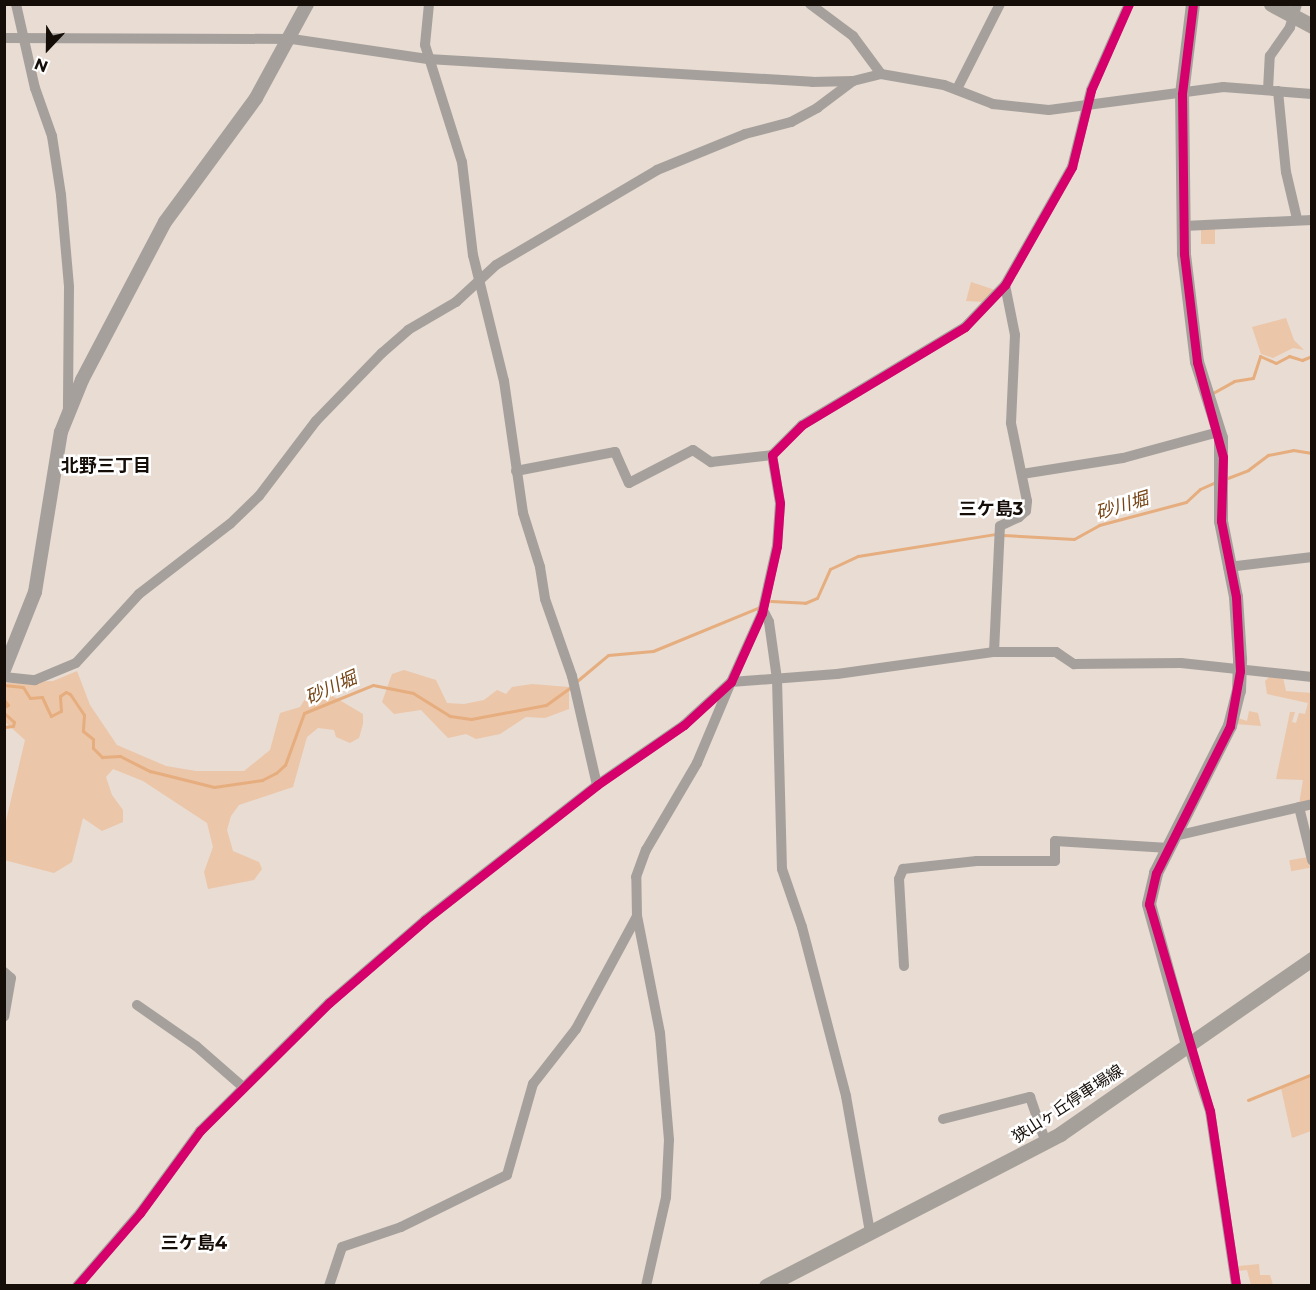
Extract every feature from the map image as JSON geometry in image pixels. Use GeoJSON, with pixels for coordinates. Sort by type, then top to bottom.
{"type":"FeatureCollection","features":[{"type":"Feature","properties":{"kind":"main road"},"geometry":{"type":"LineString","coordinates":[[1271,4],[1295,10],[1311,26]]}},
{"type":"Feature","properties":{"kind":"main road","name":"狭山ヶ丘停車場線"},"geometry":{"type":"LineString","coordinates":[[765,1286],[1046,1143],[1311,959]]}},
{"type":"Feature","properties":{"kind":"street"},"geometry":{"type":"LineString","coordinates":[[16,4],[22,38],[52,136],[61,195],[69,287],[68,412]]}},
{"type":"Feature","properties":{"kind":"street"},"geometry":{"type":"LineString","coordinates":[[4,670],[35,592],[53,473],[68,412],[165,222],[256,98],[292,39],[308,4]]}},
{"type":"Feature","properties":{"kind":"street"},"geometry":{"type":"LineString","coordinates":[[429,4],[425,45],[462,162],[480,278],[504,381],[516,471],[545,599],[572,676],[597,786]]}},
{"type":"Feature","properties":{"kind":"street"},"geometry":{"type":"LineString","coordinates":[[810,4],[854,36],[881,74]]}},
{"type":"Feature","properties":{"kind":"street"},"geometry":{"type":"LineString","coordinates":[[957,89],[1000,4]]}},
{"type":"Feature","properties":{"kind":"street"},"geometry":{"type":"LineString","coordinates":[[516,471],[615,452],[629,483],[693,450],[711,462],[772,455],[802,425],[965,327],[1005,285],[1062,190],[1072,167],[1089,102],[1129,4]]}},
{"type":"Feature","properties":{"kind":"street"},"geometry":{"type":"LineString","coordinates":[[1193,4],[1182,94],[1184,226],[1197,362],[1219,432],[1223,457],[1221,510],[1228,567],[1236,597],[1240,671],[1230,726],[1156,873],[1149,904],[1188,1045],[1210,1111],[1236,1286]]}},
{"type":"Feature","properties":{"kind":"street"},"geometry":{"type":"LineString","coordinates":[[1295,10],[1270,56],[1286,172],[1297,219]]}},
{"type":"Feature","properties":{"kind":"street"},"geometry":{"type":"LineString","coordinates":[[4,38],[292,39],[428,59],[812,82],[854,81],[881,74],[957,89],[982,101],[1049,110],[1089,102],[1182,94],[1223,87],[1311,94]]}},
{"type":"Feature","properties":{"kind":"street"},"geometry":{"type":"LineString","coordinates":[[4,677],[35,680],[76,663],[139,594],[230,524],[259,496],[316,421],[382,353],[408,330],[456,302],[480,278],[559,226],[657,170],[745,134],[791,122],[817,108],[854,81]]}},
{"type":"Feature","properties":{"kind":"street"},"geometry":{"type":"LineString","coordinates":[[1184,226],[1311,220]]}},
{"type":"Feature","properties":{"kind":"street"},"geometry":{"type":"LineString","coordinates":[[994,652],[1000,526],[1026,511],[1022,474],[1011,423],[1015,335],[1005,285]]}},
{"type":"Feature","properties":{"kind":"street"},"geometry":{"type":"LineString","coordinates":[[1022,474],[1123,458],[1219,432]]}},
{"type":"Feature","properties":{"kind":"street"},"geometry":{"type":"LineString","coordinates":[[646,1286],[666,1197],[670,1150],[660,1033],[637,916],[639,865],[697,763],[763,610],[781,524],[772,455]]}},
{"type":"Feature","properties":{"kind":"street"},"geometry":{"type":"LineString","coordinates":[[1228,567],[1311,557]]}},
{"type":"Feature","properties":{"kind":"street"},"geometry":{"type":"LineString","coordinates":[[763,610],[769,622],[777,679],[782,869],[802,927],[846,1096],[870,1232]]}},
{"type":"Feature","properties":{"kind":"street"},"geometry":{"type":"LineString","coordinates":[[77,1286],[140,1213],[200,1131],[376,959],[597,786],[684,725],[731,682],[777,679],[994,652],[1056,652],[1074,664],[1181,663],[1311,677]]}},
{"type":"Feature","properties":{"kind":"street"},"geometry":{"type":"LineString","coordinates":[[904,966],[899,879],[903,869],[977,861],[1055,861],[1055,841],[1172,842],[1311,804]]}},
{"type":"Feature","properties":{"kind":"street"},"geometry":{"type":"LineString","coordinates":[[1299,807],[1311,860]]}},
{"type":"Feature","properties":{"kind":"street"},"geometry":{"type":"LineString","coordinates":[[329,1286],[342,1247],[402,1227],[507,1175],[533,1084],[576,1029],[637,916]]}},
{"type":"Feature","properties":{"kind":"street"},"geometry":{"type":"LineString","coordinates":[[4,972],[11,978],[4,1016]]}},
{"type":"Feature","properties":{"kind":"street"},"geometry":{"type":"LineString","coordinates":[[137,1005],[196,1046],[243,1088]]}},
{"type":"Feature","properties":{"kind":"street"},"geometry":{"type":"LineString","coordinates":[[943,1119],[1030,1097],[1046,1143]]}},
{"type":"Feature","properties":{"kind":"shaded area"},"geometry":{"type":"Polygon","coordinates":[[[1201,226],[1215,226],[1215,244],[1201,244],[1201,226]]]}},
{"type":"Feature","properties":{"kind":"shaded area"},"geometry":{"type":"Polygon","coordinates":[[[971,282],[995,290],[984,302],[966,301],[971,282]]]}},
{"type":"Feature","properties":{"kind":"shaded area"},"geometry":{"type":"Polygon","coordinates":[[[1286,318],[1294,340],[1304,350],[1293,348],[1273,358],[1261,354],[1252,327],[1286,318]]]}},
{"type":"Feature","properties":{"kind":"shaded area"},"geometry":{"type":"Polygon","coordinates":[[[404,670],[436,680],[447,703],[464,704],[484,700],[497,690],[506,694],[512,687],[532,684],[569,687],[569,709],[545,718],[526,717],[500,734],[476,739],[466,734],[448,738],[421,710],[394,714],[382,702],[392,674],[404,670]]]}},
{"type":"Feature","properties":{"kind":"shaded area"},"geometry":{"type":"Polygon","coordinates":[[[77,671],[90,705],[117,745],[166,766],[196,771],[244,771],[270,750],[280,713],[300,707],[314,685],[363,714],[363,724],[359,738],[350,743],[336,737],[334,730],[318,728],[307,737],[293,787],[239,805],[231,816],[227,830],[233,851],[259,862],[262,869],[254,880],[208,889],[204,872],[213,847],[207,823],[143,781],[113,769],[106,777],[112,795],[123,810],[123,822],[102,831],[83,818],[72,862],[54,873],[4,860],[5,825],[25,740],[5,722],[5,683],[53,681],[77,671]]]}},
{"type":"Feature","properties":{"kind":"shaded area"},"geometry":{"type":"Polygon","coordinates":[[[1269,677],[1283,677],[1286,691],[1311,693],[1311,801],[1299,804],[1303,780],[1276,779],[1290,712],[1295,712],[1292,722],[1296,723],[1299,713],[1305,714],[1308,703],[1267,694],[1265,681],[1269,677]]]}},
{"type":"Feature","properties":{"kind":"shaded area"},"geometry":{"type":"Polygon","coordinates":[[[1249,711],[1258,713],[1261,726],[1236,724],[1238,718],[1247,721],[1249,711]]]}},
{"type":"Feature","properties":{"kind":"shaded area"},"geometry":{"type":"Polygon","coordinates":[[[1308,857],[1310,868],[1291,871],[1289,860],[1308,857]]]}},
{"type":"Feature","properties":{"kind":"shaded area"},"geometry":{"type":"Polygon","coordinates":[[[1311,1076],[1311,1131],[1292,1138],[1281,1088],[1311,1076]]]}},
{"type":"Feature","properties":{"kind":"shaded area"},"geometry":{"type":"Polygon","coordinates":[[[1259,1264],[1260,1275],[1270,1275],[1273,1285],[1251,1285],[1247,1270],[1238,1271],[1239,1266],[1259,1264]]]}},
{"type":"Feature","properties":{"kind":"waterway"},"geometry":{"type":"LineString","coordinates":[[1211,394],[1234,381],[1253,378],[1260,356],[1276,363],[1289,356],[1302,360],[1312,356]]}},
{"type":"Feature","properties":{"kind":"waterway","name":"砂川堀"},"geometry":{"type":"LineString","coordinates":[[1225,479],[1248,470],[1268,455],[1293,450],[1312,453]]}},
{"type":"Feature","properties":{"kind":"waterway","name":"砂川堀"},"geometry":{"type":"LineString","coordinates":[[1003,535],[1074,539],[1099,525],[1186,502],[1200,489],[1216,482]]}},
{"type":"Feature","properties":{"kind":"waterway","name":"砂川堀"},"geometry":{"type":"LineString","coordinates":[[771,601],[805,603],[817,598],[830,569],[858,556],[996,534]]}},
{"type":"Feature","properties":{"kind":"waterway","name":"砂川堀"},"geometry":{"type":"LineString","coordinates":[[577,681],[608,655],[653,651],[760,607]]}},
{"type":"Feature","properties":{"kind":"waterway","name":"砂川堀"},"geometry":{"type":"LineString","coordinates":[[4,685],[23,687],[30,698],[42,697],[51,716],[61,711],[60,696],[66,692],[70,694],[84,715],[83,731],[93,739],[93,748],[102,757],[120,756],[150,771],[214,787],[262,780],[276,773],[285,765],[304,713],[373,685],[413,693],[450,716],[471,719],[546,705],[572,686]]}},
{"type":"Feature","properties":{"kind":"waterway","name":"砂川堀"},"geometry":{"type":"LineString","coordinates":[[4,700],[8,705],[4,707]]}},
{"type":"Feature","properties":{"kind":"waterway","name":"砂川堀"},"geometry":{"type":"LineString","coordinates":[[4,713],[14,722],[13,726],[4,727]]}},
{"type":"Feature","properties":{"kind":"waterway"},"geometry":{"type":"LineString","coordinates":[[1248,1100],[1312,1074]]}},
{"type":"Feature","properties":{"kind":"cycle path"},"geometry":{"type":"LineString","coordinates":[[77,1286],[140,1213],[200,1131],[329,1003],[425,920],[597,785],[684,725],[731,682],[762,613],[777,546],[780,503],[772,455],[802,425],[965,327],[1005,285],[1072,167],[1091,90],[1129,4]]}},
{"type":"Feature","properties":{"kind":"cycle path"},"geometry":{"type":"LineString","coordinates":[[1193,4],[1182,94],[1184,254],[1197,362],[1223,457],[1221,521],[1236,597],[1240,671],[1230,726],[1156,873],[1149,904],[1210,1111],[1236,1286]]}},
{"type":"Feature","properties":{"kind":"district","name":"北野三丁目"},"geometry":{"type":"Point","coordinates":[106,466]}},
{"type":"Feature","properties":{"kind":"district","name":"三ケ島3"},"geometry":{"type":"Point","coordinates":[991,509]}},
{"type":"Feature","properties":{"kind":"district","name":"三ケ島4"},"geometry":{"type":"Point","coordinates":[194,1243]}}]}
